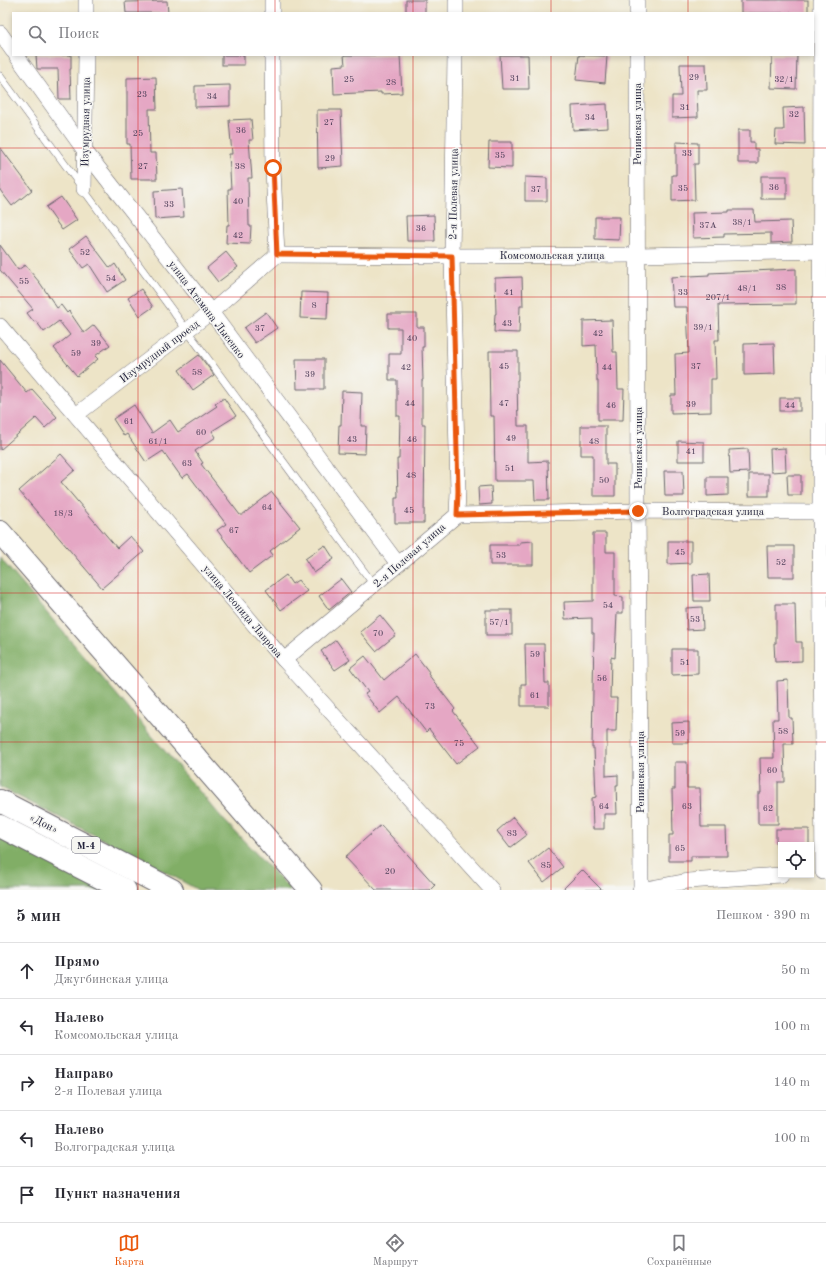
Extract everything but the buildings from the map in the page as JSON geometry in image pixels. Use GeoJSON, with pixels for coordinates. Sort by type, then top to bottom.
{"type":"FeatureCollection","features":[{"type":"Feature","properties":{"kind":"main road"},"geometry":{"type":"LineString","coordinates":[[0,532],[311,890]]}},
{"type":"Feature","properties":{"kind":"main road","name":"«Дон»"},"geometry":{"type":"LineString","coordinates":[[0,801],[172,890]]}},
{"type":"Feature","properties":{"kind":"main road","name":"«Дон»"},"geometry":{"type":"LineString","coordinates":[[0,826],[124,890]]}},
{"type":"Feature","properties":{"kind":"street"},"geometry":{"type":"LineString","coordinates":[[86,0],[86,12]]}},
{"type":"Feature","properties":{"kind":"street"},"geometry":{"type":"LineString","coordinates":[[272,0],[272,12]]}},
{"type":"Feature","properties":{"kind":"street"},"geometry":{"type":"LineString","coordinates":[[456,0],[456,12]]}},
{"type":"Feature","properties":{"kind":"street"},"geometry":{"type":"LineString","coordinates":[[637,0],[637,12]]}},
{"type":"Feature","properties":{"kind":"street"},"geometry":{"type":"LineString","coordinates":[[820,872],[823,512],[821,0]]}},
{"type":"Feature","properties":{"kind":"street"},"geometry":{"type":"LineString","coordinates":[[0,33],[12,50]]}},
{"type":"Feature","properties":{"kind":"street","name":"улица Атамана Лысенко"},"geometry":{"type":"LineString","coordinates":[[17,56],[84,151],[211,312],[398,564]]}},
{"type":"Feature","properties":{"kind":"street","name":"Изумрудная улица"},"geometry":{"type":"LineString","coordinates":[[84,189],[86,56]]}},
{"type":"Feature","properties":{"kind":"street"},"geometry":{"type":"LineString","coordinates":[[272,56],[273,168],[277,254]]}},
{"type":"Feature","properties":{"kind":"street","name":"2-я Полевая улица"},"geometry":{"type":"LineString","coordinates":[[284,660],[457,515],[458,491],[452,256],[455,56]]}},
{"type":"Feature","properties":{"kind":"street","name":"Репинская улица"},"geometry":{"type":"LineString","coordinates":[[637,56],[641,889]]}},
{"type":"Feature","properties":{"kind":"street","name":"Комсомольская улица"},"geometry":{"type":"LineString","coordinates":[[277,254],[452,256],[638,255],[823,251]]}},
{"type":"Feature","properties":{"kind":"street","name":"Изумрудный проезд"},"geometry":{"type":"LineString","coordinates":[[76,415],[211,312],[277,254]]}},
{"type":"Feature","properties":{"kind":"street","name":"улица Леонида Лаврова"},"geometry":{"type":"LineString","coordinates":[[0,326],[284,660],[492,890]]}},
{"type":"Feature","properties":{"kind":"street","name":"Волгоградская улица"},"geometry":{"type":"LineString","coordinates":[[457,515],[638,511],[823,512]]}},
{"type":"Feature","properties":{"kind":"street"},"geometry":{"type":"LineString","coordinates":[[641,889],[688,881],[778,875]]}},
{"type":"Feature","properties":{"kind":"lane"},"geometry":{"type":"LineString","coordinates":[[0,76],[375,585]]}},
{"type":"Feature","properties":{"kind":"green space"},"geometry":{"type":"Polygon","coordinates":[[[0,558],[223,819],[291,890],[198,890],[151,864],[0,787],[0,558]]]}},
{"type":"Feature","properties":{"kind":"green space"},"geometry":{"type":"Polygon","coordinates":[[[0,836],[107,890],[0,890],[0,836]]]}},
{"type":"Feature","properties":{"kind":"route"},"geometry":{"type":"LineString","coordinates":[[273,168],[277,254],[452,256],[458,491],[457,515],[638,511]]}}]}
